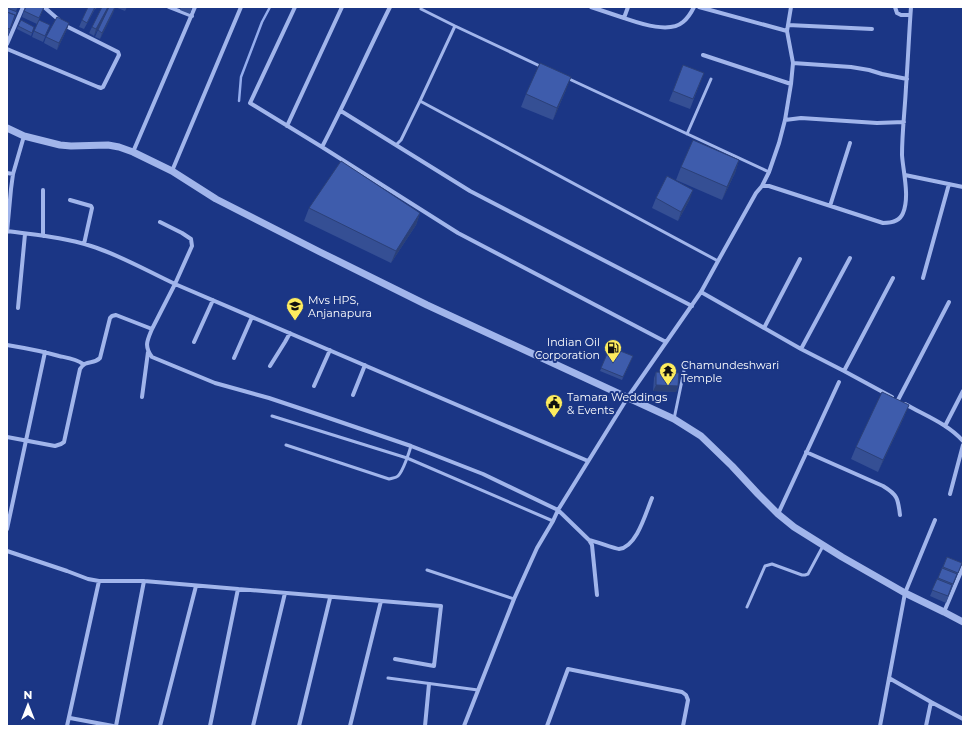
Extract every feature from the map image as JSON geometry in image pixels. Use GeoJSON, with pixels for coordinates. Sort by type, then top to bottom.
{"type":"FeatureCollection","features":[{"type":"Feature","properties":{"kind":"street"},"geometry":{"type":"LineString","coordinates":[[7,44],[23,7]]}},
{"type":"Feature","properties":{"kind":"street"},"geometry":{"type":"LineString","coordinates":[[7,49],[98,87],[101,88],[103,86],[119,55],[118,52],[65,26],[44,7]]}},
{"type":"Feature","properties":{"kind":"street"},"geometry":{"type":"LineString","coordinates":[[169,7],[192,16]]}},
{"type":"Feature","properties":{"kind":"street"},"geometry":{"type":"LineString","coordinates":[[133,152],[196,7]]}},
{"type":"Feature","properties":{"kind":"street"},"geometry":{"type":"LineString","coordinates":[[172,171],[241,7]]}},
{"type":"Feature","properties":{"kind":"street"},"geometry":{"type":"LineString","coordinates":[[295,7],[250,103],[458,233],[666,342]]}},
{"type":"Feature","properties":{"kind":"street"},"geometry":{"type":"LineString","coordinates":[[287,126],[342,7]]}},
{"type":"Feature","properties":{"kind":"street"},"geometry":{"type":"LineString","coordinates":[[322,147],[390,7]]}},
{"type":"Feature","properties":{"kind":"street"},"geometry":{"type":"LineString","coordinates":[[591,7],[648,26],[673,28],[682,23],[694,7]]}},
{"type":"Feature","properties":{"kind":"street"},"geometry":{"type":"LineString","coordinates":[[624,18],[628,7]]}},
{"type":"Feature","properties":{"kind":"street"},"geometry":{"type":"LineString","coordinates":[[699,7],[787,31]]}},
{"type":"Feature","properties":{"kind":"street"},"geometry":{"type":"LineString","coordinates":[[464,726],[514,599],[537,548],[558,510],[628,398],[692,306],[769,172],[785,120],[791,84],[793,63],[787,31],[791,7]]}},
{"type":"Feature","properties":{"kind":"street"},"geometry":{"type":"LineString","coordinates":[[895,7],[897,12],[901,15],[910,15]]}},
{"type":"Feature","properties":{"kind":"street"},"geometry":{"type":"LineString","coordinates":[[762,186],[769,186],[883,223],[894,222],[900,218],[906,205],[905,175],[902,155],[911,7]]}},
{"type":"Feature","properties":{"kind":"street"},"geometry":{"type":"LineString","coordinates":[[788,25],[872,29]]}},
{"type":"Feature","properties":{"kind":"street"},"geometry":{"type":"LineString","coordinates":[[703,55],[791,84]]}},
{"type":"Feature","properties":{"kind":"street"},"geometry":{"type":"LineString","coordinates":[[793,63],[851,67],[907,79]]}},
{"type":"Feature","properties":{"kind":"street"},"geometry":{"type":"LineString","coordinates":[[341,110],[470,191],[692,306]]}},
{"type":"Feature","properties":{"kind":"street"},"geometry":{"type":"LineString","coordinates":[[785,120],[801,118],[877,123],[904,122]]}},
{"type":"Feature","properties":{"kind":"street"},"geometry":{"type":"LineString","coordinates":[[7,128],[24,136],[47,142],[71,146],[108,145],[133,152],[172,171],[216,199],[427,305],[674,419],[701,436],[778,514],[794,527],[823,546],[905,593],[963,622]]}},
{"type":"Feature","properties":{"kind":"street"},"geometry":{"type":"LineString","coordinates":[[24,136],[13,174],[7,232],[71,240],[107,252],[175,284],[588,461]]}},
{"type":"Feature","properties":{"kind":"street"},"geometry":{"type":"LineString","coordinates":[[830,206],[850,143]]}},
{"type":"Feature","properties":{"kind":"street"},"geometry":{"type":"LineString","coordinates":[[7,173],[13,174]]}},
{"type":"Feature","properties":{"kind":"street"},"geometry":{"type":"LineString","coordinates":[[905,175],[963,187]]}},
{"type":"Feature","properties":{"kind":"street"},"geometry":{"type":"LineString","coordinates":[[923,278],[949,184]]}},
{"type":"Feature","properties":{"kind":"street"},"geometry":{"type":"LineString","coordinates":[[43,190],[43,236]]}},
{"type":"Feature","properties":{"kind":"street"},"geometry":{"type":"LineString","coordinates":[[70,200],[91,206],[92,208],[84,244]]}},
{"type":"Feature","properties":{"kind":"street"},"geometry":{"type":"LineString","coordinates":[[142,397],[148,352],[147,342],[192,246],[191,239],[160,222]]}},
{"type":"Feature","properties":{"kind":"street"},"geometry":{"type":"LineString","coordinates":[[18,308],[25,234]]}},
{"type":"Feature","properties":{"kind":"street"},"geometry":{"type":"LineString","coordinates":[[801,349],[850,258]]}},
{"type":"Feature","properties":{"kind":"street"},"geometry":{"type":"LineString","coordinates":[[764,328],[800,259]]}},
{"type":"Feature","properties":{"kind":"street"},"geometry":{"type":"LineString","coordinates":[[844,371],[893,278]]}},
{"type":"Feature","properties":{"kind":"street"},"geometry":{"type":"LineString","coordinates":[[700,292],[801,349],[945,426],[963,441]]}},
{"type":"Feature","properties":{"kind":"street"},"geometry":{"type":"LineString","coordinates":[[194,342],[213,300]]}},
{"type":"Feature","properties":{"kind":"street"},"geometry":{"type":"LineString","coordinates":[[898,400],[949,302]]}},
{"type":"Feature","properties":{"kind":"street"},"geometry":{"type":"LineString","coordinates":[[7,345],[45,352],[78,361],[83,364],[95,362],[100,358],[110,318],[112,316],[116,315],[152,329]]}},
{"type":"Feature","properties":{"kind":"street"},"geometry":{"type":"LineString","coordinates":[[234,358],[252,317]]}},
{"type":"Feature","properties":{"kind":"street"},"geometry":{"type":"LineString","coordinates":[[270,366],[290,333]]}},
{"type":"Feature","properties":{"kind":"street"},"geometry":{"type":"LineString","coordinates":[[314,386],[330,350]]}},
{"type":"Feature","properties":{"kind":"street"},"geometry":{"type":"LineString","coordinates":[[7,529],[45,352]]}},
{"type":"Feature","properties":{"kind":"street"},"geometry":{"type":"LineString","coordinates":[[148,352],[152,357],[215,383],[269,398],[411,446],[483,474],[558,510],[589,540],[592,545],[597,595]]}},
{"type":"Feature","properties":{"kind":"street"},"geometry":{"type":"LineString","coordinates":[[7,437],[55,446],[64,442],[80,369],[83,364]]}},
{"type":"Feature","properties":{"kind":"street"},"geometry":{"type":"LineString","coordinates":[[352,395],[365,365]]}},
{"type":"Feature","properties":{"kind":"street"},"geometry":{"type":"LineString","coordinates":[[778,514],[839,382]]}},
{"type":"Feature","properties":{"kind":"street"},"geometry":{"type":"LineString","coordinates":[[945,426],[963,391]]}},
{"type":"Feature","properties":{"kind":"street"},"geometry":{"type":"LineString","coordinates":[[950,494],[963,445]]}},
{"type":"Feature","properties":{"kind":"street"},"geometry":{"type":"LineString","coordinates":[[806,452],[892,491],[899,504],[900,515]]}},
{"type":"Feature","properties":{"kind":"street"},"geometry":{"type":"LineString","coordinates":[[589,540],[618,549],[628,546],[640,528],[652,498]]}},
{"type":"Feature","properties":{"kind":"street"},"geometry":{"type":"LineString","coordinates":[[880,726],[905,593],[936,520]]}},
{"type":"Feature","properties":{"kind":"street"},"geometry":{"type":"LineString","coordinates":[[7,551],[99,582],[144,581],[330,598],[441,606],[434,666],[395,659]]}},
{"type":"Feature","properties":{"kind":"street"},"geometry":{"type":"LineString","coordinates":[[944,612],[963,567]]}},
{"type":"Feature","properties":{"kind":"street"},"geometry":{"type":"LineString","coordinates":[[70,718],[114,726],[144,581]]}},
{"type":"Feature","properties":{"kind":"street"},"geometry":{"type":"LineString","coordinates":[[67,726],[99,582]]}},
{"type":"Feature","properties":{"kind":"street"},"geometry":{"type":"LineString","coordinates":[[160,726],[196,586]]}},
{"type":"Feature","properties":{"kind":"street"},"geometry":{"type":"LineString","coordinates":[[210,726],[238,589]]}},
{"type":"Feature","properties":{"kind":"street"},"geometry":{"type":"LineString","coordinates":[[253,726],[285,593]]}},
{"type":"Feature","properties":{"kind":"street"},"geometry":{"type":"LineString","coordinates":[[299,726],[330,598]]}},
{"type":"Feature","properties":{"kind":"street"},"geometry":{"type":"LineString","coordinates":[[350,726],[382,601]]}},
{"type":"Feature","properties":{"kind":"street"},"geometry":{"type":"LineString","coordinates":[[547,726],[568,669],[682,692],[686,695],[688,700],[682,726]]}},
{"type":"Feature","properties":{"kind":"street"},"geometry":{"type":"LineString","coordinates":[[889,678],[963,719]]}},
{"type":"Feature","properties":{"kind":"street"},"geometry":{"type":"LineString","coordinates":[[425,726],[429,684]]}},
{"type":"Feature","properties":{"kind":"street"},"geometry":{"type":"LineString","coordinates":[[926,726],[931,702]]}},
{"type":"Feature","properties":{"kind":"lane"},"geometry":{"type":"LineString","coordinates":[[421,9],[546,69]]}},
{"type":"Feature","properties":{"kind":"lane"},"geometry":{"type":"LineString","coordinates":[[396,145],[420,101],[455,26]]}},
{"type":"Feature","properties":{"kind":"lane"},"geometry":{"type":"LineString","coordinates":[[560,75],[769,172]]}},
{"type":"Feature","properties":{"kind":"lane"},"geometry":{"type":"LineString","coordinates":[[687,134],[711,79]]}},
{"type":"Feature","properties":{"kind":"lane"},"geometry":{"type":"LineString","coordinates":[[420,101],[718,262]]}},
{"type":"Feature","properties":{"kind":"lane"},"geometry":{"type":"LineString","coordinates":[[674,419],[685,366]]}},
{"type":"Feature","properties":{"kind":"lane"},"geometry":{"type":"LineString","coordinates":[[272,416],[407,458],[553,521]]}},
{"type":"Feature","properties":{"kind":"lane"},"geometry":{"type":"LineString","coordinates":[[286,445],[389,479],[398,476],[411,446]]}},
{"type":"Feature","properties":{"kind":"lane"},"geometry":{"type":"LineString","coordinates":[[747,607],[764,566],[772,564],[802,575],[808,574],[823,546]]}},
{"type":"Feature","properties":{"kind":"lane"},"geometry":{"type":"LineString","coordinates":[[427,570],[514,599]]}},
{"type":"Feature","properties":{"kind":"lane"},"geometry":{"type":"LineString","coordinates":[[388,678],[478,690]]}},
{"type":"Feature","properties":{"kind":"building"},"geometry":{"type":"Polygon","coordinates":[[[26,7],[44,7],[39,18],[24,11],[26,7]]]}},
{"type":"Feature","properties":{"kind":"building"},"geometry":{"type":"Polygon","coordinates":[[[88,7],[95,7],[87,23],[82,20],[88,7]]]}},
{"type":"Feature","properties":{"kind":"building"},"geometry":{"type":"Polygon","coordinates":[[[102,7],[108,7],[96,29],[92,27],[102,7]]]}},
{"type":"Feature","properties":{"kind":"building"},"geometry":{"type":"Polygon","coordinates":[[[109,7],[115,7],[102,33],[98,30],[109,7]]]}},
{"type":"Feature","properties":{"kind":"building"},"geometry":{"type":"Polygon","coordinates":[[[7,8],[17,12],[15,17],[15,15],[7,12],[7,8]]]}},
{"type":"Feature","properties":{"kind":"building"},"geometry":{"type":"Polygon","coordinates":[[[7,12],[15,15],[10,29],[7,28],[7,12]]]}},
{"type":"Feature","properties":{"kind":"building"},"geometry":{"type":"Polygon","coordinates":[[[57,17],[69,23],[59,43],[46,37],[57,17]]]}},
{"type":"Feature","properties":{"kind":"building"},"geometry":{"type":"Polygon","coordinates":[[[21,20],[34,27],[32,33],[18,26],[21,20]]]}},
{"type":"Feature","properties":{"kind":"building"},"geometry":{"type":"Polygon","coordinates":[[[39,20],[50,25],[45,36],[34,31],[39,20]]]}},
{"type":"Feature","properties":{"kind":"building"},"geometry":{"type":"Polygon","coordinates":[[[540,63],[571,77],[557,108],[526,94],[540,63]]]}},
{"type":"Feature","properties":{"kind":"building"},"geometry":{"type":"Polygon","coordinates":[[[683,65],[704,73],[693,99],[673,91],[683,65]]]}},
{"type":"Feature","properties":{"kind":"building"},"geometry":{"type":"Polygon","coordinates":[[[693,140],[739,160],[727,187],[681,167],[693,140]]]}},
{"type":"Feature","properties":{"kind":"building"},"geometry":{"type":"Polygon","coordinates":[[[341,161],[420,213],[396,251],[309,208],[341,161]]]}},
{"type":"Feature","properties":{"kind":"building"},"geometry":{"type":"Polygon","coordinates":[[[667,176],[693,190],[681,212],[656,198],[667,176]]]}},
{"type":"Feature","properties":{"kind":"building"},"geometry":{"type":"Polygon","coordinates":[[[610,347],[633,356],[623,377],[601,368],[610,347]]]}},
{"type":"Feature","properties":{"kind":"building"},"geometry":{"type":"Polygon","coordinates":[[[656,372],[679,373],[678,386],[656,385],[656,372]]]}},
{"type":"Feature","properties":{"kind":"building"},"geometry":{"type":"Polygon","coordinates":[[[882,392],[909,405],[883,460],[856,447],[882,392]]]}},
{"type":"Feature","properties":{"kind":"building"},"geometry":{"type":"Polygon","coordinates":[[[947,557],[962,563],[958,573],[943,567],[947,557]]]}},
{"type":"Feature","properties":{"kind":"building"},"geometry":{"type":"Polygon","coordinates":[[[942,568],[957,574],[953,584],[938,578],[942,568]]]}},
{"type":"Feature","properties":{"kind":"building"},"geometry":{"type":"Polygon","coordinates":[[[937,579],[952,585],[948,596],[932,590],[937,579]]]}},
{"type":"Feature","properties":{"kind":"waterway"},"geometry":{"type":"LineString","coordinates":[[239,101],[241,77],[262,22],[270,7]]}},
{"type":"Feature","properties":{"kind":"place","name":"Mvs HPS, Anjanapura"},"geometry":{"type":"Point","coordinates":[295,321]}},
{"type":"Feature","properties":{"kind":"place","name":"Indian Oil Corporation"},"geometry":{"type":"Point","coordinates":[613,363]}},
{"type":"Feature","properties":{"kind":"place","name":"Chamundeshwari Temple"},"geometry":{"type":"Point","coordinates":[668,386]}},
{"type":"Feature","properties":{"kind":"place","name":"Tamara Weddings & Events"},"geometry":{"type":"Point","coordinates":[554,418]}}]}
